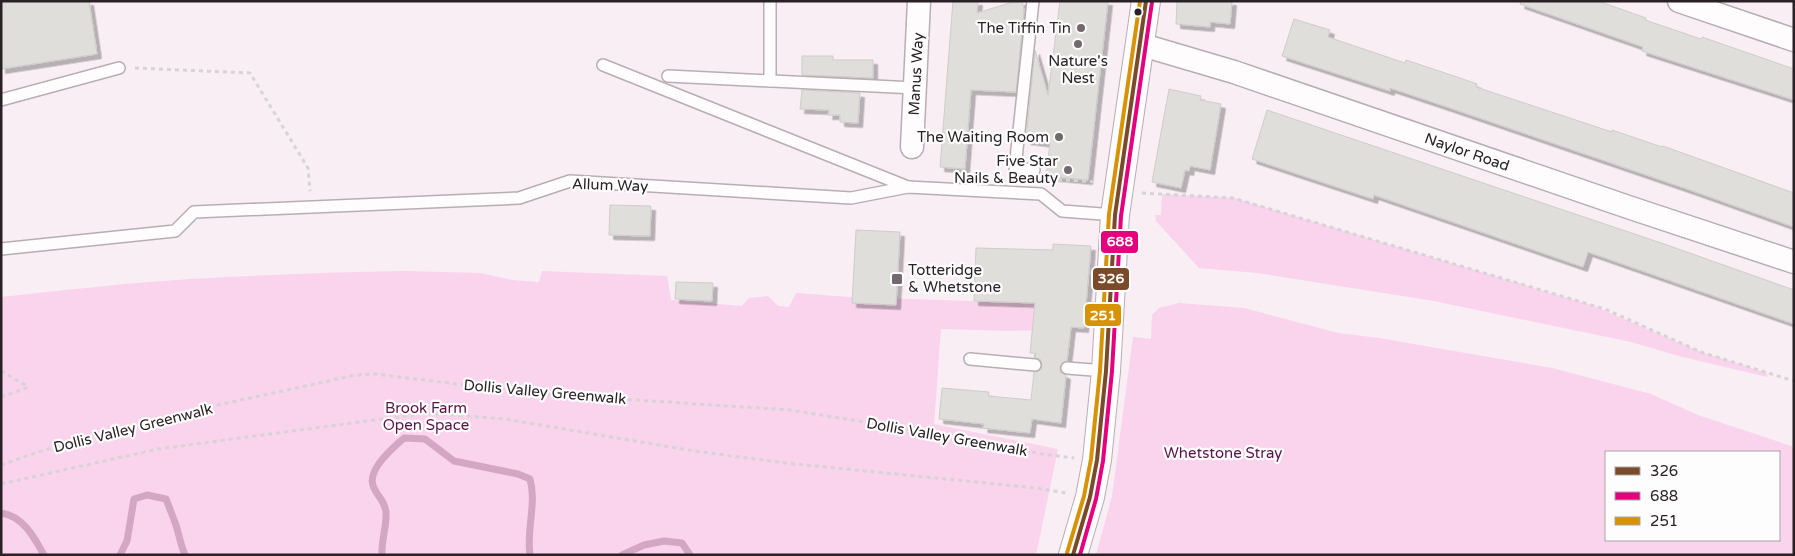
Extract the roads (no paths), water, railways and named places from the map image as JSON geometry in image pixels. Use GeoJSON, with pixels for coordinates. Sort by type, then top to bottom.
{"type":"FeatureCollection","features":[{"type":"Feature","properties":{"kind":"main road"},"geometry":{"type":"LineString","coordinates":[[1073,555],[1090,498],[1097,460],[1106,371],[1112,249],[1146,1]]}},
{"type":"Feature","properties":{"kind":"street","name":"Manus Way"},"geometry":{"type":"LineString","coordinates":[[912,147],[919,1]]}},
{"type":"Feature","properties":{"kind":"street"},"geometry":{"type":"LineString","coordinates":[[1680,1],[1794,40]]}},
{"type":"Feature","properties":{"kind":"street","name":"Naylor Road"},"geometry":{"type":"LineString","coordinates":[[1139,44],[1234,72],[1794,262]]}},
{"type":"Feature","properties":{"kind":"lane"},"geometry":{"type":"LineString","coordinates":[[770,1],[770,81]]}},
{"type":"Feature","properties":{"kind":"lane"},"geometry":{"type":"LineString","coordinates":[[1033,1],[1014,168],[1034,170]]}},
{"type":"Feature","properties":{"kind":"lane","name":"Allum Way"},"geometry":{"type":"LineString","coordinates":[[603,65],[908,187]]}},
{"type":"Feature","properties":{"kind":"lane"},"geometry":{"type":"LineString","coordinates":[[1,100],[119,68]]}},
{"type":"Feature","properties":{"kind":"lane"},"geometry":{"type":"LineString","coordinates":[[668,76],[915,88]]}},
{"type":"Feature","properties":{"kind":"lane","name":"Allum Way"},"geometry":{"type":"LineString","coordinates":[[1,249],[175,231],[194,212],[519,198],[570,181],[851,198],[908,187],[1041,194],[1062,211],[1118,197]]}},
{"type":"Feature","properties":{"kind":"lane"},"geometry":{"type":"LineString","coordinates":[[970,358],[1035,365]]}},
{"type":"Feature","properties":{"kind":"lane"},"geometry":{"type":"LineString","coordinates":[[1067,368],[1106,371]]}},
{"type":"Feature","properties":{"kind":"waterway"},"geometry":{"type":"LineString","coordinates":[[382,555],[386,512],[383,502],[374,488],[373,475],[381,461],[404,438],[425,439],[454,461],[518,474],[530,479],[532,488],[529,536],[530,555]]}},
{"type":"Feature","properties":{"kind":"waterway"},"geometry":{"type":"LineString","coordinates":[[120,555],[127,541],[134,499],[147,495],[166,499],[185,555]]}},
{"type":"Feature","properties":{"kind":"waterway"},"geometry":{"type":"LineString","coordinates":[[1,513],[16,518],[22,523],[44,555]]}},
{"type":"Feature","properties":{"kind":"waterway"},"geometry":{"type":"LineString","coordinates":[[622,555],[644,545],[664,541],[682,543],[690,555]]}},
{"type":"Feature","properties":{"kind":"place","name":"The Tiffin Tin"},"geometry":{"type":"Point","coordinates":[1081,28]}},
{"type":"Feature","properties":{"kind":"place","name":"Nature's Nest"},"geometry":{"type":"Point","coordinates":[1078,44]}},
{"type":"Feature","properties":{"kind":"place","name":"The Waiting Room"},"geometry":{"type":"Point","coordinates":[1059,137]}},
{"type":"Feature","properties":{"kind":"place","name":"Five Star Nails & Beauty"},"geometry":{"type":"Point","coordinates":[1068,170]}},
{"type":"Feature","properties":{"kind":"place","name":"Totteridge & Whetstone"},"geometry":{"type":"Point","coordinates":[897,279]}},
{"type":"Feature","properties":{"kind":"park label","name":"Brook Farm Open Space"},"geometry":{"type":"Point","coordinates":[426,416]}},
{"type":"Feature","properties":{"kind":"park label","name":"Whetstone Stray"},"geometry":{"type":"Point","coordinates":[1223,453]}}]}
